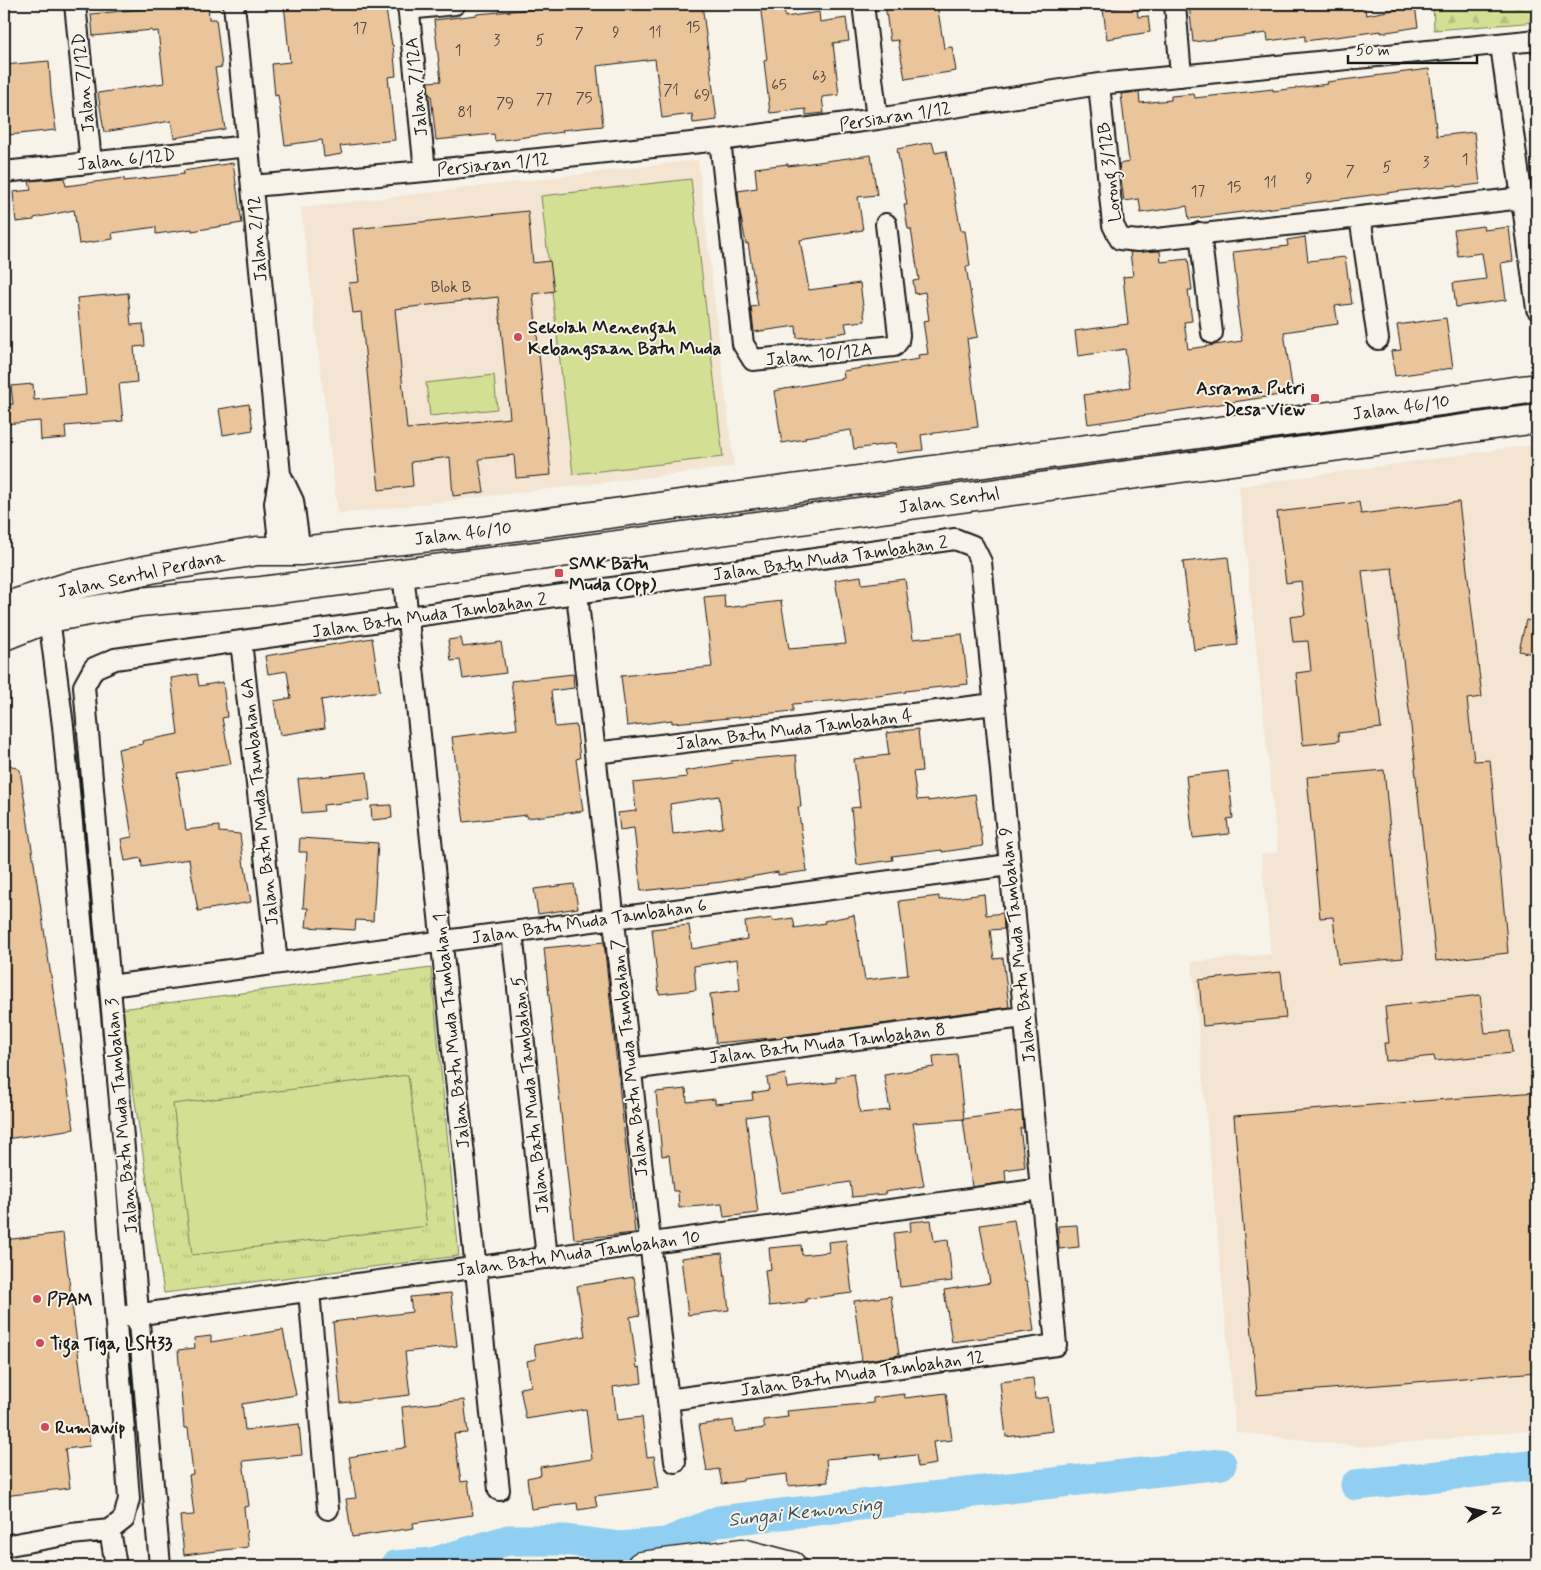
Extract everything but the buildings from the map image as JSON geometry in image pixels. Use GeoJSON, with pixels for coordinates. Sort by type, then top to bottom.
{"type":"FeatureCollection","features":[{"type":"Feature","properties":{"kind":"main road","name":"Jalan 46/10"},"geometry":{"type":"LineString","coordinates":[[1264,426],[1537,388]]}},
{"type":"Feature","properties":{"kind":"main road","name":"Jalan 46/10"},"geometry":{"type":"LineString","coordinates":[[1352,444],[1537,419]]}},
{"type":"Feature","properties":{"kind":"main road","name":"Jalan Sentul"},"geometry":{"type":"LineString","coordinates":[[626,512],[1264,426]]}},
{"type":"Feature","properties":{"kind":"main road","name":"Jalan Sentul"},"geometry":{"type":"LineString","coordinates":[[545,555],[1352,444]]}},
{"type":"Feature","properties":{"kind":"main road","name":"Jalan 46/10"},"geometry":{"type":"LineString","coordinates":[[290,556],[357,545],[446,536],[626,512]]}},
{"type":"Feature","properties":{"kind":"main road"},"geometry":{"type":"LineString","coordinates":[[357,545],[403,572],[446,536]]}},
{"type":"Feature","properties":{"kind":"main road","name":"Jalan Sentul Perdana"},"geometry":{"type":"LineString","coordinates":[[4,607],[70,586],[151,569],[257,551],[290,556]]}},
{"type":"Feature","properties":{"kind":"main road","name":"Jalan 46/10"},"geometry":{"type":"LineString","coordinates":[[322,583],[545,555]]}},
{"type":"Feature","properties":{"kind":"main road"},"geometry":{"type":"LineString","coordinates":[[290,556],[304,576],[322,583]]}},
{"type":"Feature","properties":{"kind":"main road"},"geometry":{"type":"LineString","coordinates":[[262,591],[280,579],[290,556]]}},
{"type":"Feature","properties":{"kind":"main road"},"geometry":{"type":"LineString","coordinates":[[262,591],[322,583]]}},
{"type":"Feature","properties":{"kind":"main road","name":"Jalan Sentul Perdana"},"geometry":{"type":"LineString","coordinates":[[4,636],[49,618],[140,602],[262,591]]}},
{"type":"Feature","properties":{"kind":"main road"},"geometry":{"type":"LineString","coordinates":[[641,1566],[742,1553],[792,1566]]}},
{"type":"Feature","properties":{"kind":"street","name":"Jalan 7/12D"},"geometry":{"type":"LineString","coordinates":[[75,4],[92,162]]}},
{"type":"Feature","properties":{"kind":"street","name":"Jalan 2/12"},"geometry":{"type":"LineString","coordinates":[[234,4],[280,474],[293,501],[290,556]]}},
{"type":"Feature","properties":{"kind":"street"},"geometry":{"type":"LineString","coordinates":[[408,6],[455,4]]}},
{"type":"Feature","properties":{"kind":"street"},"geometry":{"type":"LineString","coordinates":[[863,4],[878,119]]}},
{"type":"Feature","properties":{"kind":"street"},"geometry":{"type":"LineString","coordinates":[[1175,4],[1181,76]]}},
{"type":"Feature","properties":{"kind":"street","name":"Jalan 7/12A"},"geometry":{"type":"LineString","coordinates":[[408,6],[425,171]]}},
{"type":"Feature","properties":{"kind":"street","name":"Persiaran 1/12"},"geometry":{"type":"LineString","coordinates":[[252,186],[425,171],[720,140],[878,119],[1099,84],[1537,40]]}},
{"type":"Feature","properties":{"kind":"street"},"geometry":{"type":"LineString","coordinates":[[1501,44],[1537,310]]}},
{"type":"Feature","properties":{"kind":"street","name":"Lorong 3/12B"},"geometry":{"type":"LineString","coordinates":[[1099,84],[1113,225],[1120,239],[1138,241],[1522,198]]}},
{"type":"Feature","properties":{"kind":"street","name":"Jalan 10/12A"},"geometry":{"type":"LineString","coordinates":[[720,140],[743,344],[753,360],[894,346],[898,341],[899,335],[886,224]]}},
{"type":"Feature","properties":{"kind":"street","name":"Jalan 6/12D"},"geometry":{"type":"LineString","coordinates":[[4,172],[248,146]]}},
{"type":"Feature","properties":{"kind":"street"},"geometry":{"type":"LineString","coordinates":[[1360,217],[1378,339]]}},
{"type":"Feature","properties":{"kind":"street"},"geometry":{"type":"LineString","coordinates":[[1200,233],[1212,333]]}},
{"type":"Feature","properties":{"kind":"street","name":"Jalan Batu Muda Tambahan 2"},"geometry":{"type":"LineString","coordinates":[[94,668],[115,659],[942,540],[955,539],[973,546]]}},
{"type":"Feature","properties":{"kind":"street","name":"Jalan Batu Muda Tambahan 9"},"geometry":{"type":"LineString","coordinates":[[973,546],[981,562],[1056,1345]]}},
{"type":"Feature","properties":{"kind":"street","name":"Jalan Batu Muda Tambahan 1"},"geometry":{"type":"LineString","coordinates":[[403,572],[499,1490]]}},
{"type":"Feature","properties":{"kind":"street","name":"Jalan Batu Muda Tambahan 7"},"geometry":{"type":"LineString","coordinates":[[577,594],[675,1462]]}},
{"type":"Feature","properties":{"kind":"street"},"geometry":{"type":"LineString","coordinates":[[4,1546],[71,1534],[113,1548],[124,1519],[128,1498],[116,1318],[63,726],[49,618]]}},
{"type":"Feature","properties":{"kind":"street","name":"Jalan Batu Muda Tambahan 6A"},"geometry":{"type":"LineString","coordinates":[[241,641],[277,963]]}},
{"type":"Feature","properties":{"kind":"street","name":"Jalan Batu Muda Tambahan 3"},"geometry":{"type":"LineString","coordinates":[[94,668],[84,686],[160,1566]]}},
{"type":"Feature","properties":{"kind":"street","name":"Jalan Batu Muda Tambahan 4"},"geometry":{"type":"LineString","coordinates":[[595,753],[994,704]]}},
{"type":"Feature","properties":{"kind":"street","name":"Jalan Batu Muda Tambahan 6"},"geometry":{"type":"LineString","coordinates":[[110,986],[1009,865]]}},
{"type":"Feature","properties":{"kind":"street","name":"Jalan Batu Muda Tambahan 5"},"geometry":{"type":"LineString","coordinates":[[512,932],[547,1258]]}},
{"type":"Feature","properties":{"kind":"street","name":"Jalan Batu Muda Tambahan 8"},"geometry":{"type":"LineString","coordinates":[[631,1069],[1024,1017]]}},
{"type":"Feature","properties":{"kind":"street","name":"Jalan Batu Muda Tambahan 10"},"geometry":{"type":"LineString","coordinates":[[116,1318],[1041,1189]]}},
{"type":"Feature","properties":{"kind":"street"},"geometry":{"type":"LineString","coordinates":[[309,1291],[328,1509]]}},
{"type":"Feature","properties":{"kind":"street","name":"Jalan Batu Muda Tambahan 12"},"geometry":{"type":"LineString","coordinates":[[668,1400],[1056,1345]]}},
{"type":"Feature","properties":{"kind":"shaded area","name":"Sekolah Menengah Kebangsaan Batu Muda"},"geometry":{"type":"Polygon","coordinates":[[[698,160],[734,467],[338,514],[301,208],[698,160]]]}},
{"type":"Feature","properties":{"kind":"shaded area"},"geometry":{"type":"Polygon","coordinates":[[[1537,444],[1537,1430],[1362,1447],[1236,1432],[1192,962],[1271,954],[1261,855],[1278,852],[1239,486],[1537,444]]]}},
{"type":"Feature","properties":{"kind":"green space"},"geometry":{"type":"Polygon","coordinates":[[[1433,4],[1537,4],[1537,22],[1434,30],[1433,4]]]}},
{"type":"Feature","properties":{"kind":"green space"},"geometry":{"type":"Polygon","coordinates":[[[691,179],[723,457],[573,474],[541,196],[691,179]]]}},
{"type":"Feature","properties":{"kind":"green space"},"geometry":{"type":"Polygon","coordinates":[[[494,375],[497,409],[430,416],[426,383],[494,375]]]}},
{"type":"Feature","properties":{"kind":"green space"},"geometry":{"type":"Polygon","coordinates":[[[431,968],[459,1256],[164,1293],[121,1009],[431,968]]]}},
{"type":"Feature","properties":{"kind":"green space"},"geometry":{"type":"Polygon","coordinates":[[[408,1075],[427,1226],[192,1255],[173,1104],[408,1075]]]}},
{"type":"Feature","properties":{"kind":"waterway","name":"Sungai Kemunsing"},"geometry":{"type":"LineString","coordinates":[[395,1566],[432,1563],[508,1540],[564,1540],[619,1547],[666,1543],[719,1521],[1221,1464]]}},
{"type":"Feature","properties":{"kind":"waterway","name":"Sungai Kemunsing"},"geometry":{"type":"LineString","coordinates":[[1356,1485],[1537,1465]]}},
{"type":"Feature","properties":{"kind":"place","name":"Sekolah Menengah Kebangsaan Batu Muda"},"geometry":{"type":"Point","coordinates":[518,337]}},
{"type":"Feature","properties":{"kind":"place","name":"Asrama Putri Desa View"},"geometry":{"type":"Point","coordinates":[1315,398]}},
{"type":"Feature","properties":{"kind":"place","name":"SMK Batu Muda (Opp)"},"geometry":{"type":"Point","coordinates":[559,573]}},
{"type":"Feature","properties":{"kind":"place","name":"PPAM"},"geometry":{"type":"Point","coordinates":[37,1299]}},
{"type":"Feature","properties":{"kind":"place","name":"Tiga Tiga, LSH33"},"geometry":{"type":"Point","coordinates":[40,1343]}},
{"type":"Feature","properties":{"kind":"place","name":"Rumawip"},"geometry":{"type":"Point","coordinates":[45,1427]}}]}
